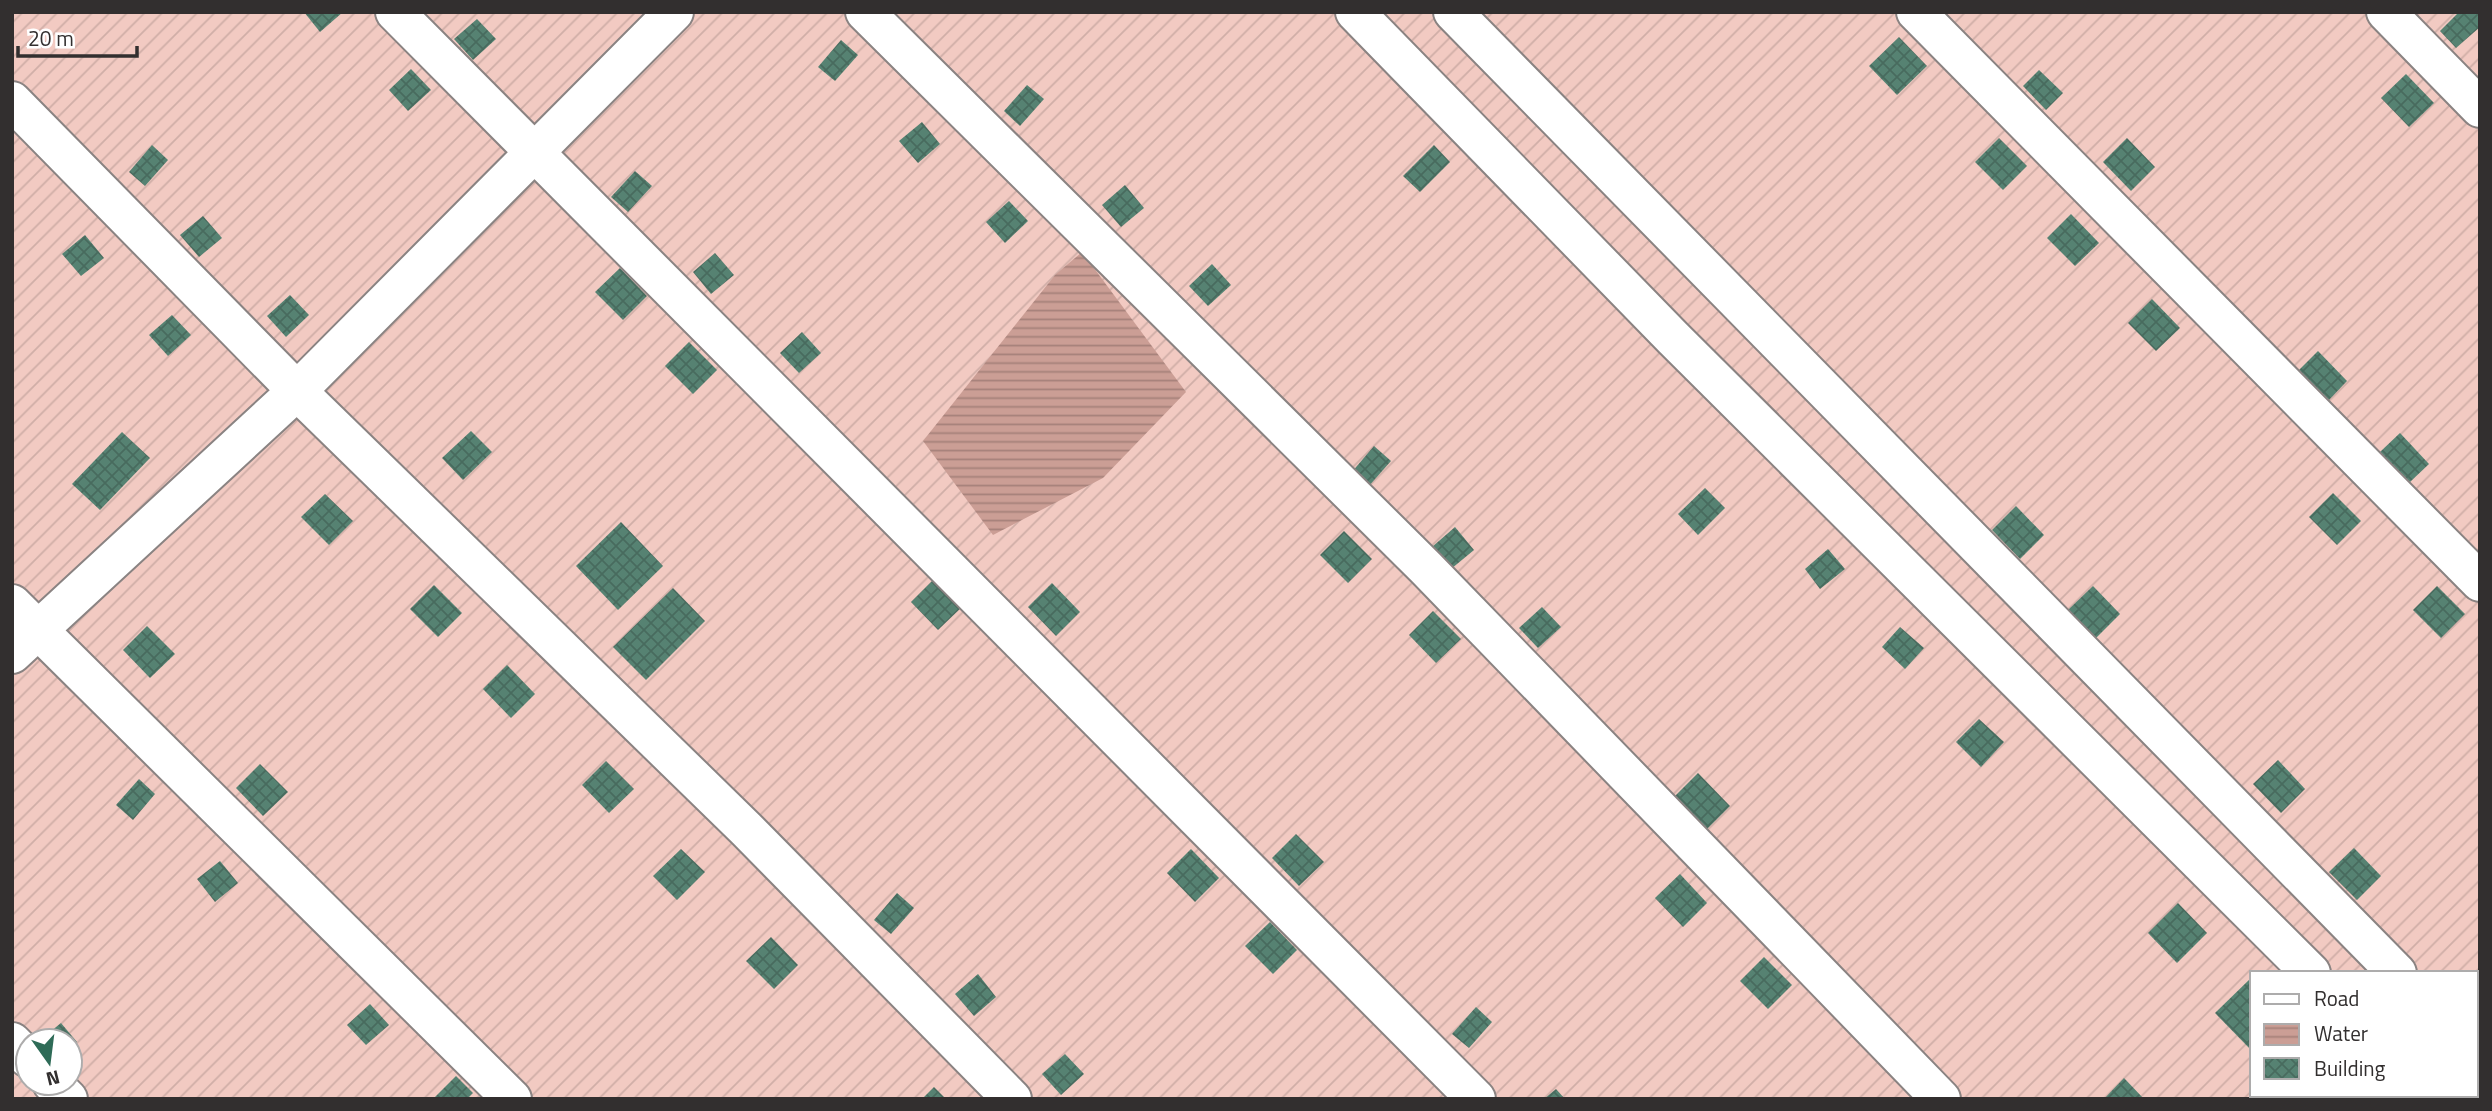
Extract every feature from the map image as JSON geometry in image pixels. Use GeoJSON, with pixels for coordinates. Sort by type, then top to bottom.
{"type":"FeatureCollection","features":[{"type":"Feature","properties":{"kind":"lane"},"geometry":{"type":"LineString","coordinates":[[395,12],[1476,1099]]}},
{"type":"Feature","properties":{"kind":"lane"},"geometry":{"type":"LineString","coordinates":[[512,1099],[21,629],[297,391],[674,12]]}},
{"type":"Feature","properties":{"kind":"lane"},"geometry":{"type":"LineString","coordinates":[[865,12],[1426,568],[1941,1099]]}},
{"type":"Feature","properties":{"kind":"lane"},"geometry":{"type":"LineString","coordinates":[[1355,12],[1672,338],[2309,971]]}},
{"type":"Feature","properties":{"kind":"lane"},"geometry":{"type":"LineString","coordinates":[[1916,12],[2480,582]]}},
{"type":"Feature","properties":{"kind":"lane"},"geometry":{"type":"LineString","coordinates":[[2386,12],[2480,108]]}},
{"type":"Feature","properties":{"kind":"lane"},"geometry":{"type":"LineString","coordinates":[[1471,18],[2394,971]]}},
{"type":"Feature","properties":{"kind":"lane"},"geometry":{"type":"LineString","coordinates":[[12,101],[297,391],[746,829],[1012,1099]]}},
{"type":"Feature","properties":{"kind":"shaded area"},"geometry":{"type":"Polygon","coordinates":[[[12,12],[2480,12],[2480,1099],[12,1099],[12,12]]]}},
{"type":"Feature","properties":{"kind":"water"},"geometry":{"type":"Polygon","coordinates":[[[1082,252],[1186,392],[1103,478],[993,535],[923,441],[1055,275],[1082,252]]]}},
{"type":"Feature","properties":{"kind":"building"},"geometry":{"type":"Polygon","coordinates":[[[304,12],[343,12],[320,32],[304,12]]]}},
{"type":"Feature","properties":{"kind":"building"},"geometry":{"type":"Polygon","coordinates":[[[2459,12],[2478,12],[2480,27],[2456,48],[2440,31],[2459,12]]]}},
{"type":"Feature","properties":{"kind":"building"},"geometry":{"type":"Polygon","coordinates":[[[477,19],[496,39],[473,60],[454,39],[477,19]]]}},
{"type":"Feature","properties":{"kind":"building"},"geometry":{"type":"Polygon","coordinates":[[[1899,37],[1927,66],[1897,95],[1869,66],[1899,37]]]}},
{"type":"Feature","properties":{"kind":"building"},"geometry":{"type":"Polygon","coordinates":[[[841,40],[858,55],[835,81],[818,67],[841,40]]]}},
{"type":"Feature","properties":{"kind":"building"},"geometry":{"type":"Polygon","coordinates":[[[411,69],[431,90],[408,111],[389,90],[411,69]]]}},
{"type":"Feature","properties":{"kind":"building"},"geometry":{"type":"Polygon","coordinates":[[[2039,70],[2063,93],[2046,110],[2023,86],[2039,70]]]}},
{"type":"Feature","properties":{"kind":"building"},"geometry":{"type":"Polygon","coordinates":[[[2406,74],[2434,103],[2409,127],[2381,98],[2406,74]]]}},
{"type":"Feature","properties":{"kind":"building"},"geometry":{"type":"Polygon","coordinates":[[[1027,85],[1044,99],[1020,126],[1004,111],[1027,85]]]}},
{"type":"Feature","properties":{"kind":"building"},"geometry":{"type":"Polygon","coordinates":[[[922,122],[940,144],[918,163],[899,141],[922,122]]]}},
{"type":"Feature","properties":{"kind":"building"},"geometry":{"type":"Polygon","coordinates":[[[1999,138],[2027,166],[2003,190],[1975,162],[1999,138]]]}},
{"type":"Feature","properties":{"kind":"building"},"geometry":{"type":"Polygon","coordinates":[[[2127,138],[2155,167],[2131,191],[2103,162],[2127,138]]]}},
{"type":"Feature","properties":{"kind":"building"},"geometry":{"type":"Polygon","coordinates":[[[152,145],[168,160],[145,186],[129,172],[152,145]]]}},
{"type":"Feature","properties":{"kind":"building"},"geometry":{"type":"Polygon","coordinates":[[[1434,145],[1450,162],[1420,192],[1403,176],[1434,145]]]}},
{"type":"Feature","properties":{"kind":"building"},"geometry":{"type":"Polygon","coordinates":[[[635,171],[652,186],[628,212],[611,197],[635,171]]]}},
{"type":"Feature","properties":{"kind":"building"},"geometry":{"type":"Polygon","coordinates":[[[1125,185],[1144,208],[1121,227],[1102,205],[1125,185]]]}},
{"type":"Feature","properties":{"kind":"building"},"geometry":{"type":"Polygon","coordinates":[[[1009,201],[1028,221],[1005,243],[986,222],[1009,201]]]}},
{"type":"Feature","properties":{"kind":"building"},"geometry":{"type":"Polygon","coordinates":[[[2071,214],[2099,243],[2075,266],[2047,238],[2071,214]]]}},
{"type":"Feature","properties":{"kind":"building"},"geometry":{"type":"Polygon","coordinates":[[[203,216],[222,238],[199,257],[180,235],[203,216]]]}},
{"type":"Feature","properties":{"kind":"building"},"geometry":{"type":"Polygon","coordinates":[[[85,235],[104,258],[81,276],[62,254],[85,235]]]}},
{"type":"Feature","properties":{"kind":"building"},"geometry":{"type":"Polygon","coordinates":[[[715,253],[734,275],[711,294],[693,272],[715,253]]]}},
{"type":"Feature","properties":{"kind":"building"},"geometry":{"type":"Polygon","coordinates":[[[1212,264],[1231,285],[1208,306],[1189,286],[1212,264]]]}},
{"type":"Feature","properties":{"kind":"building"},"geometry":{"type":"Polygon","coordinates":[[[620,268],[647,296],[623,320],[595,292],[620,268]]]}},
{"type":"Feature","properties":{"kind":"building"},"geometry":{"type":"Polygon","coordinates":[[[290,295],[309,315],[286,337],[267,316],[290,295]]]}},
{"type":"Feature","properties":{"kind":"building"},"geometry":{"type":"Polygon","coordinates":[[[2152,299],[2180,328],[2156,351],[2128,323],[2152,299]]]}},
{"type":"Feature","properties":{"kind":"building"},"geometry":{"type":"Polygon","coordinates":[[[172,315],[191,335],[168,356],[149,335],[172,315]]]}},
{"type":"Feature","properties":{"kind":"building"},"geometry":{"type":"Polygon","coordinates":[[[802,332],[821,353],[799,373],[780,353],[802,332]]]}},
{"type":"Feature","properties":{"kind":"building"},"geometry":{"type":"Polygon","coordinates":[[[689,342],[717,370],[693,394],[665,366],[689,342]]]}},
{"type":"Feature","properties":{"kind":"building"},"geometry":{"type":"Polygon","coordinates":[[[2318,351],[2347,381],[2329,400],[2299,370],[2318,351]]]}},
{"type":"Feature","properties":{"kind":"building"},"geometry":{"type":"Polygon","coordinates":[[[471,431],[492,452],[463,480],[442,458],[471,431]]]}},
{"type":"Feature","properties":{"kind":"building"},"geometry":{"type":"Polygon","coordinates":[[[122,432],[150,458],[100,510],[72,484],[122,432]]]}},
{"type":"Feature","properties":{"kind":"building"},"geometry":{"type":"Polygon","coordinates":[[[2400,433],[2429,464],[2410,482],[2380,452],[2400,433]]]}},
{"type":"Feature","properties":{"kind":"building"},"geometry":{"type":"Polygon","coordinates":[[[1374,446],[1391,461],[1368,487],[1351,473],[1374,446]]]}},
{"type":"Feature","properties":{"kind":"building"},"geometry":{"type":"Polygon","coordinates":[[[1705,488],[1725,508],[1698,535],[1678,514],[1705,488]]]}},
{"type":"Feature","properties":{"kind":"building"},"geometry":{"type":"Polygon","coordinates":[[[2333,493],[2361,521],[2337,545],[2309,517],[2333,493]]]}},
{"type":"Feature","properties":{"kind":"building"},"geometry":{"type":"Polygon","coordinates":[[[325,494],[353,521],[329,545],[301,517],[325,494]]]}},
{"type":"Feature","properties":{"kind":"building"},"geometry":{"type":"Polygon","coordinates":[[[2016,506],[2044,535],[2020,559],[1992,530],[2016,506]]]}},
{"type":"Feature","properties":{"kind":"building"},"geometry":{"type":"Polygon","coordinates":[[[621,522],[663,566],[618,610],[576,566],[621,522]]]}},
{"type":"Feature","properties":{"kind":"building"},"geometry":{"type":"Polygon","coordinates":[[[1455,527],[1474,550],[1451,569],[1432,547],[1455,527]]]}},
{"type":"Feature","properties":{"kind":"building"},"geometry":{"type":"Polygon","coordinates":[[[1344,531],[1372,559],[1348,583],[1320,555],[1344,531]]]}},
{"type":"Feature","properties":{"kind":"building"},"geometry":{"type":"Polygon","coordinates":[[[1828,549],[1845,569],[1820,589],[1805,569],[1828,549]]]}},
{"type":"Feature","properties":{"kind":"building"},"geometry":{"type":"Polygon","coordinates":[[[935,578],[963,606],[938,630],[911,602],[935,578]]]}},
{"type":"Feature","properties":{"kind":"building"},"geometry":{"type":"Polygon","coordinates":[[[1052,583],[1080,612],[1056,636],[1028,607],[1052,583]]]}},
{"type":"Feature","properties":{"kind":"building"},"geometry":{"type":"Polygon","coordinates":[[[434,585],[462,613],[438,637],[410,609],[434,585]]]}},
{"type":"Feature","properties":{"kind":"building"},"geometry":{"type":"Polygon","coordinates":[[[2093,586],[2120,614],[2096,638],[2068,610],[2093,586]]]}},
{"type":"Feature","properties":{"kind":"building"},"geometry":{"type":"Polygon","coordinates":[[[2437,586],[2465,614],[2441,638],[2413,610],[2437,586]]]}},
{"type":"Feature","properties":{"kind":"building"},"geometry":{"type":"Polygon","coordinates":[[[673,588],[705,621],[646,680],[613,647],[673,588]]]}},
{"type":"Feature","properties":{"kind":"building"},"geometry":{"type":"Polygon","coordinates":[[[1542,607],[1561,627],[1538,648],[1519,628],[1542,607]]]}},
{"type":"Feature","properties":{"kind":"building"},"geometry":{"type":"Polygon","coordinates":[[[1433,611],[1461,639],[1436,663],[1409,635],[1433,611]]]}},
{"type":"Feature","properties":{"kind":"building"},"geometry":{"type":"Polygon","coordinates":[[[147,626],[175,654],[150,678],[123,650],[147,626]]]}},
{"type":"Feature","properties":{"kind":"building"},"geometry":{"type":"Polygon","coordinates":[[[1900,627],[1924,648],[1905,669],[1882,647],[1900,627]]]}},
{"type":"Feature","properties":{"kind":"building"},"geometry":{"type":"Polygon","coordinates":[[[507,665],[535,694],[511,718],[483,689],[507,665]]]}},
{"type":"Feature","properties":{"kind":"building"},"geometry":{"type":"Polygon","coordinates":[[[1979,719],[2004,742],[1981,767],[1956,742],[1979,719]]]}},
{"type":"Feature","properties":{"kind":"building"},"geometry":{"type":"Polygon","coordinates":[[[2278,760],[2305,789],[2281,813],[2253,784],[2278,760]]]}},
{"type":"Feature","properties":{"kind":"building"},"geometry":{"type":"Polygon","coordinates":[[[606,761],[634,789],[609,813],[582,785],[606,761]]]}},
{"type":"Feature","properties":{"kind":"building"},"geometry":{"type":"Polygon","coordinates":[[[260,764],[288,792],[263,816],[236,788],[260,764]]]}},
{"type":"Feature","properties":{"kind":"building"},"geometry":{"type":"Polygon","coordinates":[[[1698,773],[1730,806],[1707,829],[1675,796],[1698,773]]]}},
{"type":"Feature","properties":{"kind":"building"},"geometry":{"type":"Polygon","coordinates":[[[139,779],[155,794],[133,820],[116,805],[139,779]]]}},
{"type":"Feature","properties":{"kind":"building"},"geometry":{"type":"Polygon","coordinates":[[[1296,834],[1324,862],[1299,886],[1272,858],[1296,834]]]}},
{"type":"Feature","properties":{"kind":"building"},"geometry":{"type":"Polygon","coordinates":[[[2354,848],[2381,876],[2357,900],[2329,872],[2354,848]]]}},
{"type":"Feature","properties":{"kind":"building"},"geometry":{"type":"Polygon","coordinates":[[[681,849],[705,872],[677,900],[653,876],[681,849]]]}},
{"type":"Feature","properties":{"kind":"building"},"geometry":{"type":"Polygon","coordinates":[[[1191,849],[1219,878],[1195,902],[1167,873],[1191,849]]]}},
{"type":"Feature","properties":{"kind":"building"},"geometry":{"type":"Polygon","coordinates":[[[220,861],[238,883],[215,902],[197,879],[220,861]]]}},
{"type":"Feature","properties":{"kind":"building"},"geometry":{"type":"Polygon","coordinates":[[[1680,874],[1707,903],[1683,927],[1655,898],[1680,874]]]}},
{"type":"Feature","properties":{"kind":"building"},"geometry":{"type":"Polygon","coordinates":[[[897,893],[914,908],[891,934],[874,920],[897,893]]]}},
{"type":"Feature","properties":{"kind":"building"},"geometry":{"type":"Polygon","coordinates":[[[2178,903],[2207,933],[2177,963],[2148,933],[2178,903]]]}},
{"type":"Feature","properties":{"kind":"building"},"geometry":{"type":"Polygon","coordinates":[[[1270,922],[1297,950],[1273,974],[1245,946],[1270,922]]]}},
{"type":"Feature","properties":{"kind":"building"},"geometry":{"type":"Polygon","coordinates":[[[771,937],[798,965],[774,989],[746,961],[771,937]]]}},
{"type":"Feature","properties":{"kind":"building"},"geometry":{"type":"Polygon","coordinates":[[[1764,957],[1792,985],[1768,1009],[1740,981],[1764,957]]]}},
{"type":"Feature","properties":{"kind":"building"},"geometry":{"type":"Polygon","coordinates":[[[978,974],[996,997],[974,1016],[955,994],[978,974]]]}},
{"type":"Feature","properties":{"kind":"building"},"geometry":{"type":"Polygon","coordinates":[[[2250,979],[2250,1049],[2215,1013],[2250,979]]]}},
{"type":"Feature","properties":{"kind":"building"},"geometry":{"type":"Polygon","coordinates":[[[370,1004],[389,1025],[366,1045],[347,1025],[370,1004]]]}},
{"type":"Feature","properties":{"kind":"building"},"geometry":{"type":"Polygon","coordinates":[[[1476,1007],[1492,1022],[1469,1048],[1452,1034],[1476,1007]]]}},
{"type":"Feature","properties":{"kind":"building"},"geometry":{"type":"Polygon","coordinates":[[[1065,1054],[1084,1074],[1061,1095],[1042,1074],[1065,1054]]]}},
{"type":"Feature","properties":{"kind":"building"},"geometry":{"type":"Polygon","coordinates":[[[456,1076],[473,1093],[467,1099],[433,1099],[456,1076]]]}},
{"type":"Feature","properties":{"kind":"building"},"geometry":{"type":"Polygon","coordinates":[[[2124,1078],[2144,1099],[2104,1099],[2124,1078]]]}},
{"type":"Feature","properties":{"kind":"building"},"geometry":{"type":"Polygon","coordinates":[[[934,1087],[946,1099],[922,1099],[934,1087]]]}},
{"type":"Feature","properties":{"kind":"building"},"geometry":{"type":"Polygon","coordinates":[[[1556,1089],[1565,1099],[1544,1099],[1556,1089]]]}},
{"type":"Feature","properties":{"kind":"building"},"geometry":{"type":"Polygon","coordinates":[[[2356,1097],[2358,1099],[2324,1099],[2356,1097]]]}}]}
